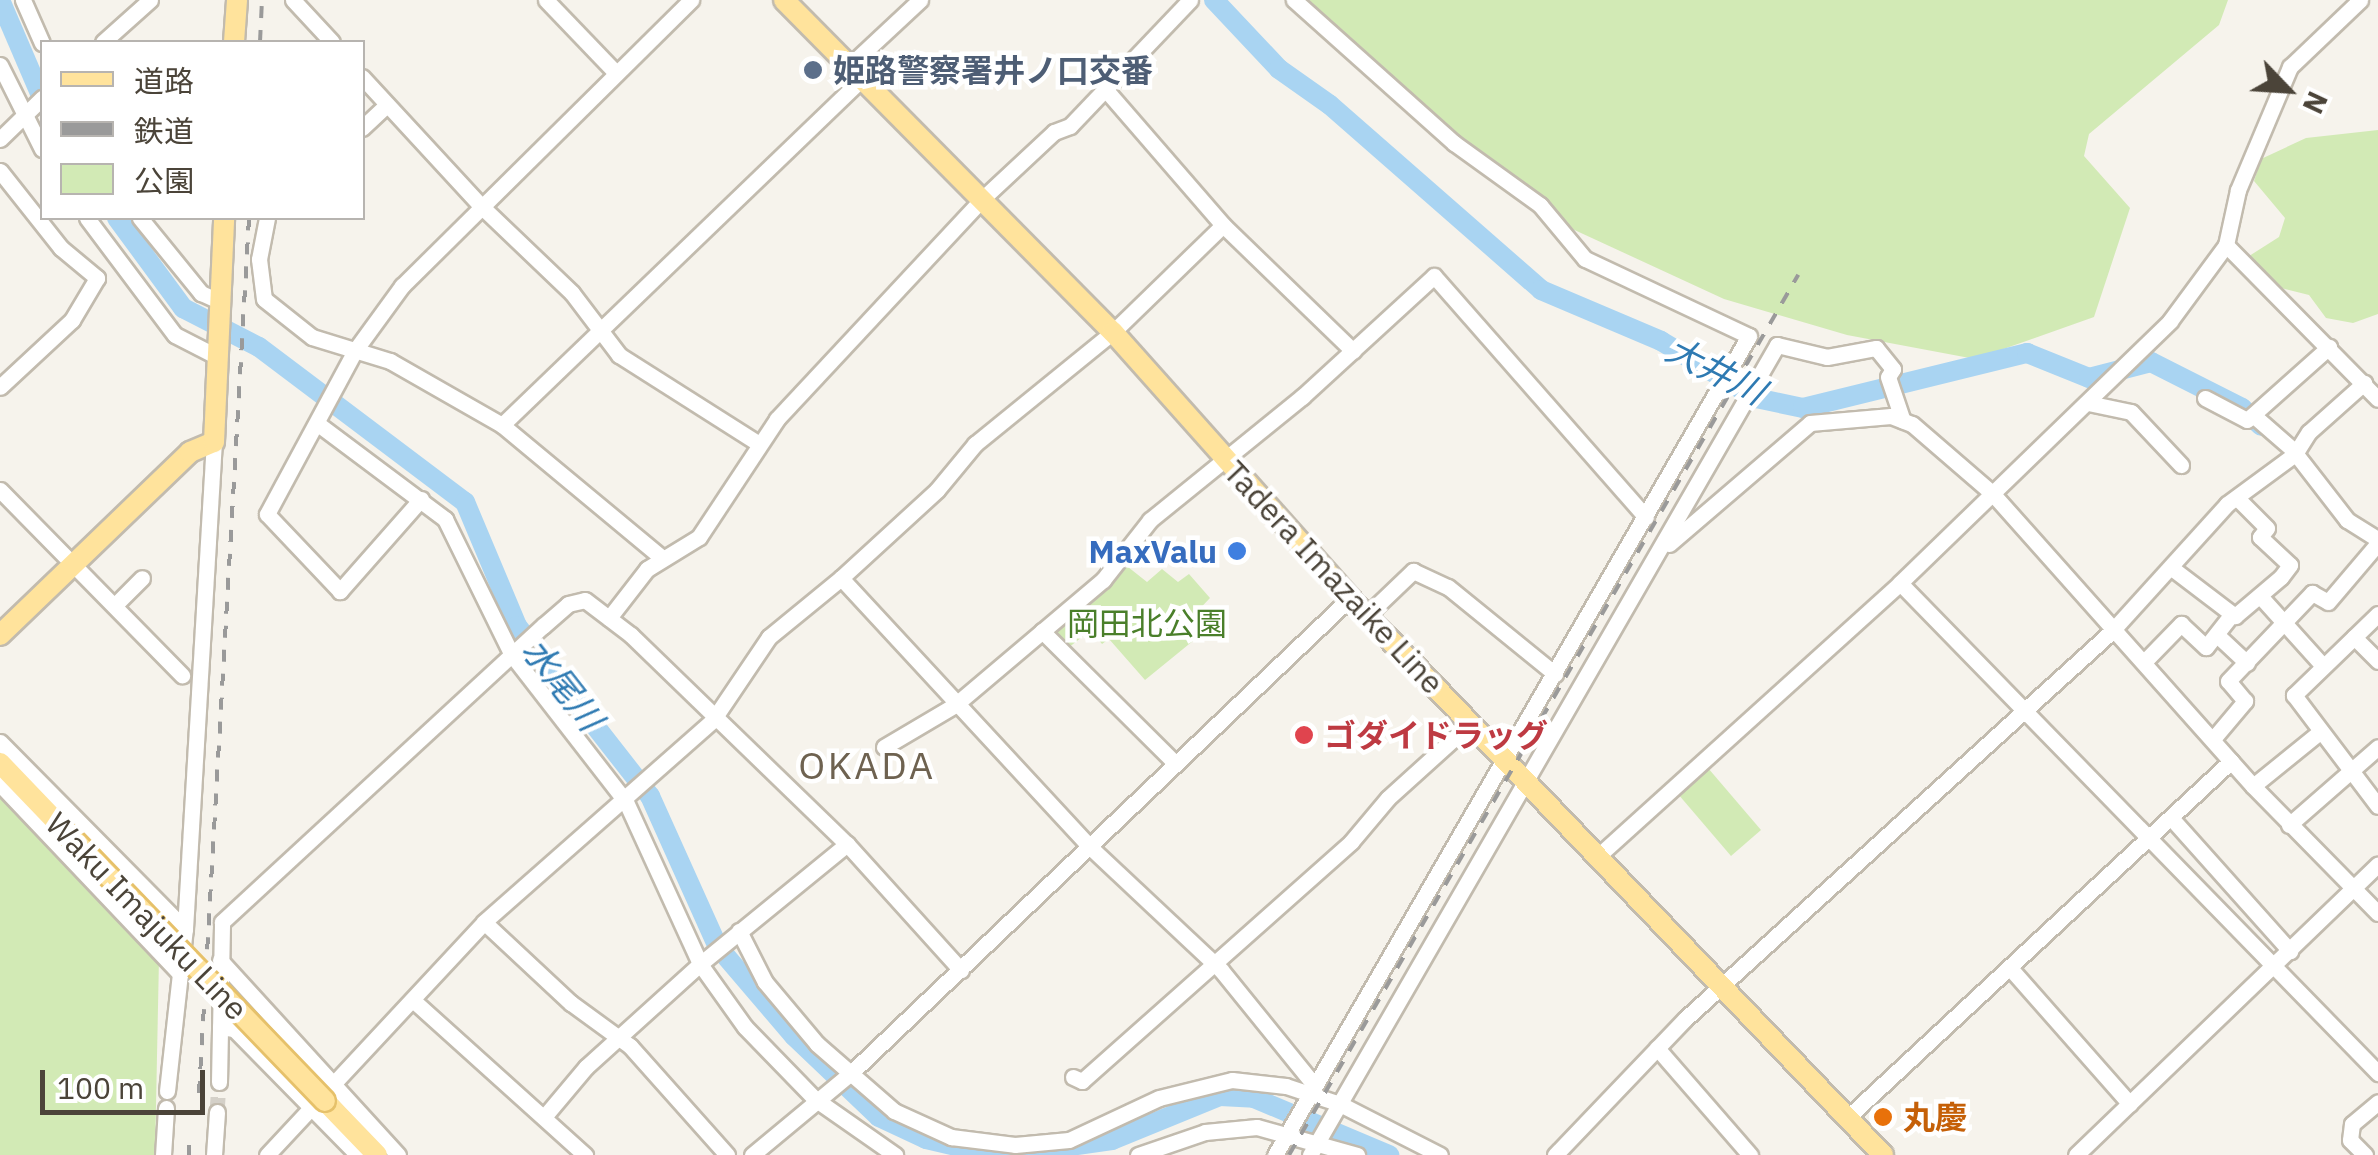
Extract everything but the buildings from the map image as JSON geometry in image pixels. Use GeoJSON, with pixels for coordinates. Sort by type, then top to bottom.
{"type":"FeatureCollection","features":[{"type":"Feature","properties":{"kind":"main road"},"geometry":{"type":"LineString","coordinates":[[234,40],[237,0]]}},
{"type":"Feature","properties":{"kind":"main road","name":"Tadera Imazaike Line"},"geometry":{"type":"LineString","coordinates":[[784,0],[853,74],[1113,332],[1350,598],[1882,1155]]}},
{"type":"Feature","properties":{"kind":"main road"},"geometry":{"type":"LineString","coordinates":[[0,635],[190,452],[214,442],[224,220]]}},
{"type":"Feature","properties":{"kind":"main road","name":"Waku Imajuku Line"},"geometry":{"type":"LineString","coordinates":[[0,763],[377,1155]]}},
{"type":"Feature","properties":{"kind":"street"},"geometry":{"type":"LineString","coordinates":[[23,0],[41,40]]}},
{"type":"Feature","properties":{"kind":"street"},"geometry":{"type":"LineString","coordinates":[[104,40],[150,0]]}},
{"type":"Feature","properties":{"kind":"street"},"geometry":{"type":"LineString","coordinates":[[293,0],[330,40]]}},
{"type":"Feature","properties":{"kind":"street"},"geometry":{"type":"LineString","coordinates":[[546,0],[616,73]]}},
{"type":"Feature","properties":{"kind":"street"},"geometry":{"type":"LineString","coordinates":[[421,499],[340,592],[266,514],[356,348],[402,286],[691,0]]}},
{"type":"Feature","properties":{"kind":"street"},"geometry":{"type":"LineString","coordinates":[[502,425],[599,334],[920,0]]}},
{"type":"Feature","properties":{"kind":"street"},"geometry":{"type":"LineString","coordinates":[[1276,1155],[1749,336],[1585,259],[1540,205],[1454,143],[1294,0]]}},
{"type":"Feature","properties":{"kind":"street"},"geometry":{"type":"LineString","coordinates":[[1598,856],[1900,583],[2170,320],[2226,245],[2238,190],[2290,67],[2360,0]]}},
{"type":"Feature","properties":{"kind":"street"},"geometry":{"type":"LineString","coordinates":[[609,618],[662,558],[698,537],[760,444],[980,201],[1106,90],[1180,3]]}},
{"type":"Feature","properties":{"kind":"street"},"geometry":{"type":"LineString","coordinates":[[0,65],[40,145]]}},
{"type":"Feature","properties":{"kind":"street"},"geometry":{"type":"LineString","coordinates":[[365,80],[480,205],[572,293],[618,355],[760,444]]}},
{"type":"Feature","properties":{"kind":"street"},"geometry":{"type":"LineString","coordinates":[[1106,90],[1223,225],[1353,351]]}},
{"type":"Feature","properties":{"kind":"street"},"geometry":{"type":"LineString","coordinates":[[0,139],[40,100]]}},
{"type":"Feature","properties":{"kind":"street"},"geometry":{"type":"LineString","coordinates":[[365,125],[387,105]]}},
{"type":"Feature","properties":{"kind":"street"},"geometry":{"type":"LineString","coordinates":[[0,171],[60,248],[97,278],[72,320],[0,387]]}},
{"type":"Feature","properties":{"kind":"street"},"geometry":{"type":"LineString","coordinates":[[88,220],[174,335],[216,356]]}},
{"type":"Feature","properties":{"kind":"street"},"geometry":{"type":"LineString","coordinates":[[142,220],[201,293],[219,301]]}},
{"type":"Feature","properties":{"kind":"street"},"geometry":{"type":"LineString","coordinates":[[267,220],[259,259],[264,299],[312,337],[356,348],[502,425],[662,558]]}},
{"type":"Feature","properties":{"kind":"street"},"geometry":{"type":"LineString","coordinates":[[267,1155],[415,1002],[484,922],[626,802],[713,720],[769,637],[842,578],[937,490],[975,444],[1113,332],[1223,225]]}},
{"type":"Feature","properties":{"kind":"street"},"geometry":{"type":"LineString","coordinates":[[2226,245],[2378,399]]}},
{"type":"Feature","properties":{"kind":"street"},"geometry":{"type":"LineString","coordinates":[[884,747],[955,705],[1103,580],[1150,520],[1226,462],[1434,276],[1646,518]]}},
{"type":"Feature","properties":{"kind":"street"},"geometry":{"type":"LineString","coordinates":[[1745,345],[1771,356]]}},
{"type":"Feature","properties":{"kind":"street"},"geometry":{"type":"LineString","coordinates":[[1314,1149],[1777,345],[1827,357],[1876,348],[1893,369],[1888,376],[1903,420]]}},
{"type":"Feature","properties":{"kind":"street"},"geometry":{"type":"LineString","coordinates":[[2205,398],[2246,420],[2330,347]]}},
{"type":"Feature","properties":{"kind":"street"},"geometry":{"type":"LineString","coordinates":[[1555,1155],[1658,1048],[2112,631],[2173,569],[2174,559],[2237,498],[2295,454],[2309,432],[2364,383]]}},
{"type":"Feature","properties":{"kind":"street"},"geometry":{"type":"LineString","coordinates":[[2088,404],[2131,412],[2181,465]]}},
{"type":"Feature","properties":{"kind":"street"},"geometry":{"type":"LineString","coordinates":[[2212,740],[2241,711],[2245,701],[2228,681],[2312,593],[2328,602],[2378,541],[2347,520],[2295,454],[2253,415]]}},
{"type":"Feature","properties":{"kind":"street"},"geometry":{"type":"LineString","coordinates":[[1658,554],[1810,423],[1891,416],[1903,420],[1944,447],[1992,494],[2253,786],[2378,913]]}},
{"type":"Feature","properties":{"kind":"street"},"geometry":{"type":"LineString","coordinates":[[318,424],[421,499],[455,534],[512,655],[626,802],[700,964],[746,1026],[815,1099],[896,1155]]}},
{"type":"Feature","properties":{"kind":"street"},"geometry":{"type":"LineString","coordinates":[[163,1155],[185,929],[214,442]]}},
{"type":"Feature","properties":{"kind":"street"},"geometry":{"type":"LineString","coordinates":[[1,495],[182,675]]}},
{"type":"Feature","properties":{"kind":"street"},"geometry":{"type":"LineString","coordinates":[[2145,661],[2181,624],[2206,646],[2232,614],[2260,596],[2290,565],[2260,537],[2268,528],[2237,498]]}},
{"type":"Feature","properties":{"kind":"street"},"geometry":{"type":"LineString","coordinates":[[2173,569],[2232,614]]}},
{"type":"Feature","properties":{"kind":"street"},"geometry":{"type":"LineString","coordinates":[[1367,616],[1412,572],[1448,588],[1555,674]]}},
{"type":"Feature","properties":{"kind":"street"},"geometry":{"type":"LineString","coordinates":[[2281,576],[2306,599]]}},
{"type":"Feature","properties":{"kind":"street"},"geometry":{"type":"LineString","coordinates":[[114,605],[142,578]]}},
{"type":"Feature","properties":{"kind":"street"},"geometry":{"type":"LineString","coordinates":[[842,578],[1089,846],[1212,964],[1313,1091]]}},
{"type":"Feature","properties":{"kind":"street"},"geometry":{"type":"LineString","coordinates":[[1900,583],[2149,842],[2277,963],[2378,1073]]}},
{"type":"Feature","properties":{"kind":"street"},"geometry":{"type":"LineString","coordinates":[[2260,596],[2324,666]]}},
{"type":"Feature","properties":{"kind":"street"},"geometry":{"type":"LineString","coordinates":[[752,1155],[852,1072],[1350,598]]}},
{"type":"Feature","properties":{"kind":"street"},"geometry":{"type":"LineString","coordinates":[[218,1082],[222,922],[543,626],[568,604],[586,600],[846,844],[960,970]]}},
{"type":"Feature","properties":{"kind":"street"},"geometry":{"type":"LineString","coordinates":[[2378,614],[2294,694],[2346,772],[2378,806]]}},
{"type":"Feature","properties":{"kind":"street"},"geometry":{"type":"LineString","coordinates":[[1042,632],[1175,763]]}},
{"type":"Feature","properties":{"kind":"street"},"geometry":{"type":"LineString","coordinates":[[2217,635],[2247,663]]}},
{"type":"Feature","properties":{"kind":"street"},"geometry":{"type":"LineString","coordinates":[[2354,637],[2378,661]]}},
{"type":"Feature","properties":{"kind":"street"},"geometry":{"type":"LineString","coordinates":[[1073,1078],[1082,1082],[1351,842],[1388,798],[1471,723]]}},
{"type":"Feature","properties":{"kind":"street"},"geometry":{"type":"LineString","coordinates":[[2253,786],[2321,731]]}},
{"type":"Feature","properties":{"kind":"street"},"geometry":{"type":"LineString","coordinates":[[0,742],[185,929]]}},
{"type":"Feature","properties":{"kind":"street"},"geometry":{"type":"LineString","coordinates":[[2289,825],[2378,748]]}},
{"type":"Feature","properties":{"kind":"street"},"geometry":{"type":"LineString","coordinates":[[1847,1118],[2173,820],[2231,761]]}},
{"type":"Feature","properties":{"kind":"street"},"geometry":{"type":"LineString","coordinates":[[0,784],[180,974]]}},
{"type":"Feature","properties":{"kind":"street"},"geometry":{"type":"LineString","coordinates":[[2173,820],[2290,951]]}},
{"type":"Feature","properties":{"kind":"street"},"geometry":{"type":"LineString","coordinates":[[544,1118],[620,1037],[700,964],[846,844]]}},
{"type":"Feature","properties":{"kind":"street"},"geometry":{"type":"LineString","coordinates":[[2076,1155],[2378,864]]}},
{"type":"Feature","properties":{"kind":"street"},"geometry":{"type":"LineString","coordinates":[[484,922],[571,1003],[620,1037],[727,1155]]}},
{"type":"Feature","properties":{"kind":"street"},"geometry":{"type":"LineString","coordinates":[[739,932],[778,1001],[894,1111],[927,1129],[1015,1145],[1069,1140],[1198,1085],[1260,1081],[1313,1091],[1440,1155]]}},
{"type":"Feature","properties":{"kind":"street"},"geometry":{"type":"LineString","coordinates":[[220,960],[324,1098],[358,1155]]}},
{"type":"Feature","properties":{"kind":"street"},"geometry":{"type":"LineString","coordinates":[[2010,968],[2130,1104]]}},
{"type":"Feature","properties":{"kind":"street"},"geometry":{"type":"LineString","coordinates":[[415,1002],[585,1155]]}},
{"type":"Feature","properties":{"kind":"street"},"geometry":{"type":"LineString","coordinates":[[220,1028],[234,1029],[398,1155]]}},
{"type":"Feature","properties":{"kind":"street"},"geometry":{"type":"LineString","coordinates":[[1658,1048],[1750,1155]]}},
{"type":"Feature","properties":{"kind":"street"},"geometry":{"type":"LineString","coordinates":[[2363,1154],[2350,1140],[2352,1124],[2378,1102]]}},
{"type":"Feature","properties":{"kind":"street"},"geometry":{"type":"LineString","coordinates":[[214,1155],[217,1112]]}},
{"type":"Feature","properties":{"kind":"street"},"geometry":{"type":"LineString","coordinates":[[1138,1155],[1228,1127],[1289,1132],[1314,1149],[1357,1155]]}},
{"type":"Feature","properties":{"kind":"green space"},"geometry":{"type":"Polygon","coordinates":[[[1309,0],[2228,0],[2219,25],[2089,134],[2084,156],[2130,208],[2094,317],[1975,359],[1847,335],[1724,299],[1555,221],[1421,121],[1309,0]]]}},
{"type":"Feature","properties":{"kind":"green space"},"geometry":{"type":"Polygon","coordinates":[[[2378,130],[2378,314],[2353,323],[2326,318],[2309,295],[2277,287],[2246,258],[2279,237],[2285,218],[2254,181],[2261,159],[2306,138],[2378,130]]]}},
{"type":"Feature","properties":{"kind":"green space","name":"岡田北公園"},"geometry":{"type":"Polygon","coordinates":[[[1123,563],[1147,582],[1162,569],[1178,582],[1189,574],[1210,598],[1187,622],[1199,636],[1145,680],[1109,639],[1102,644],[1091,630],[1068,648],[1058,637],[1057,624],[1123,563]]]}},
{"type":"Feature","properties":{"kind":"green space"},"geometry":{"type":"Polygon","coordinates":[[[1708,768],[1761,830],[1731,856],[1678,794],[1708,768]]]}},
{"type":"Feature","properties":{"kind":"green space"},"geometry":{"type":"Polygon","coordinates":[[[0,793],[159,958],[155,1155],[0,1155],[0,793]]]}},
{"type":"Feature","properties":{"kind":"waterway","name":"水尾川"},"geometry":{"type":"LineString","coordinates":[[0,0],[40,93]]}},
{"type":"Feature","properties":{"kind":"waterway","name":"大井川"},"geometry":{"type":"LineString","coordinates":[[1214,0],[1279,69],[1330,105],[1541,290],[1661,341],[1756,398],[1803,408],[2027,353],[2089,378],[2151,362],[2242,408],[2261,426]]}},
{"type":"Feature","properties":{"kind":"waterway","name":"水尾川"},"geometry":{"type":"LineString","coordinates":[[118,220],[183,308],[259,347],[465,502],[517,626],[650,796],[718,947],[794,1036],[879,1117],[926,1139],[994,1155]]}},
{"type":"Feature","properties":{"kind":"waterway","name":"水尾川"},"geometry":{"type":"LineString","coordinates":[[1009,1155],[1112,1140],[1220,1096],[1254,1098],[1389,1155]]}},
{"type":"Feature","properties":{"kind":"tunnel"},"geometry":{"type":"LineString","coordinates":[[217,1112],[219,1082]]}},
{"type":"Feature","properties":{"kind":"railway"},"geometry":{"type":"LineString","coordinates":[[260,40],[262,0]]}},
{"type":"Feature","properties":{"kind":"railway"},"geometry":{"type":"LineString","coordinates":[[199,1093],[249,220]]}},
{"type":"Feature","properties":{"kind":"railway"},"geometry":{"type":"LineString","coordinates":[[1289,1155],[1798,275]]}},
{"type":"Feature","properties":{"kind":"railway"},"geometry":{"type":"LineString","coordinates":[[189,1145],[189,1155]]}},
{"type":"Feature","properties":{"kind":"place","name":"姫路警察署井ノ口交番"},"geometry":{"type":"Point","coordinates":[813,70]}},
{"type":"Feature","properties":{"kind":"place","name":"MaxValu"},"geometry":{"type":"Point","coordinates":[1237,551]}},
{"type":"Feature","properties":{"kind":"place","name":"ゴダイドラッグ"},"geometry":{"type":"Point","coordinates":[1304,735]}},
{"type":"Feature","properties":{"kind":"place","name":"丸慶"},"geometry":{"type":"Point","coordinates":[1883,1117]}},
{"type":"Feature","properties":{"kind":"district","name":"OKADA"},"geometry":{"type":"Point","coordinates":[867,765]}}]}
